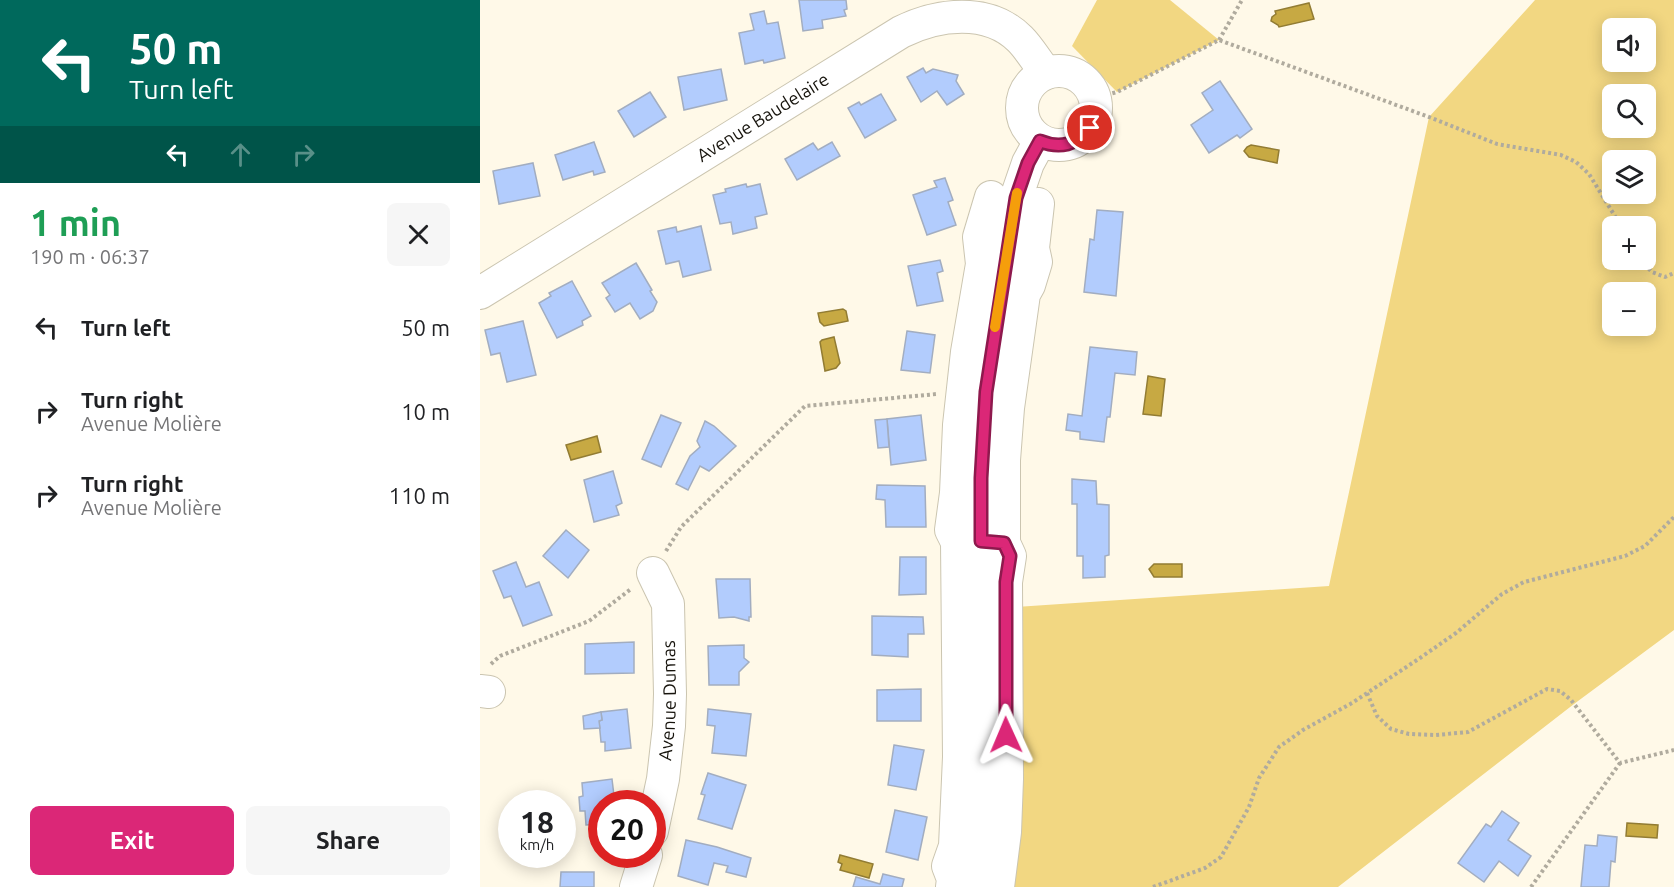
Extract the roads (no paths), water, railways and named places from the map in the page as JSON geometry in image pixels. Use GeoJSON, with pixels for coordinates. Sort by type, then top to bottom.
{"type":"FeatureCollection","features":[{"type":"Feature","properties":{"kind":"street","name":"Avenue Baudelaire"},"geometry":{"type":"LineString","coordinates":[[480,293],[660,183],[728,138],[919,23],[963,16],[1002,26],[1023,41],[1046,73]]}},
{"type":"Feature","properties":{"kind":"street"},"geometry":{"type":"LineString","coordinates":[[1056,71],[1072,73],[1090,87],[1095,98],[1096,110],[1093,123],[1081,139],[1070,144],[1057,146],[1040,141],[1029,131],[1021,110],[1025,92],[1030,84],[1046,73],[1056,71]]}},
{"type":"Feature","properties":{"kind":"street"},"geometry":{"type":"LineString","coordinates":[[975,885],[982,772],[981,478],[986,392],[1020,183],[1040,141]]}},
{"type":"Feature","properties":{"kind":"street"},"geometry":{"type":"LineString","coordinates":[[991,197],[979,237],[1008,256]]}},
{"type":"Feature","properties":{"kind":"street"},"geometry":{"type":"LineString","coordinates":[[981,542],[951,530],[955,507],[958,425],[982,264],[1033,248],[1038,204]]}},
{"type":"Feature","properties":{"kind":"street","name":"Avenue Dumas"},"geometry":{"type":"LineString","coordinates":[[653,573],[668,604],[669,726],[660,790]]}},
{"type":"Feature","properties":{"kind":"street"},"geometry":{"type":"LineString","coordinates":[[636,887],[642,868]]}}]}
